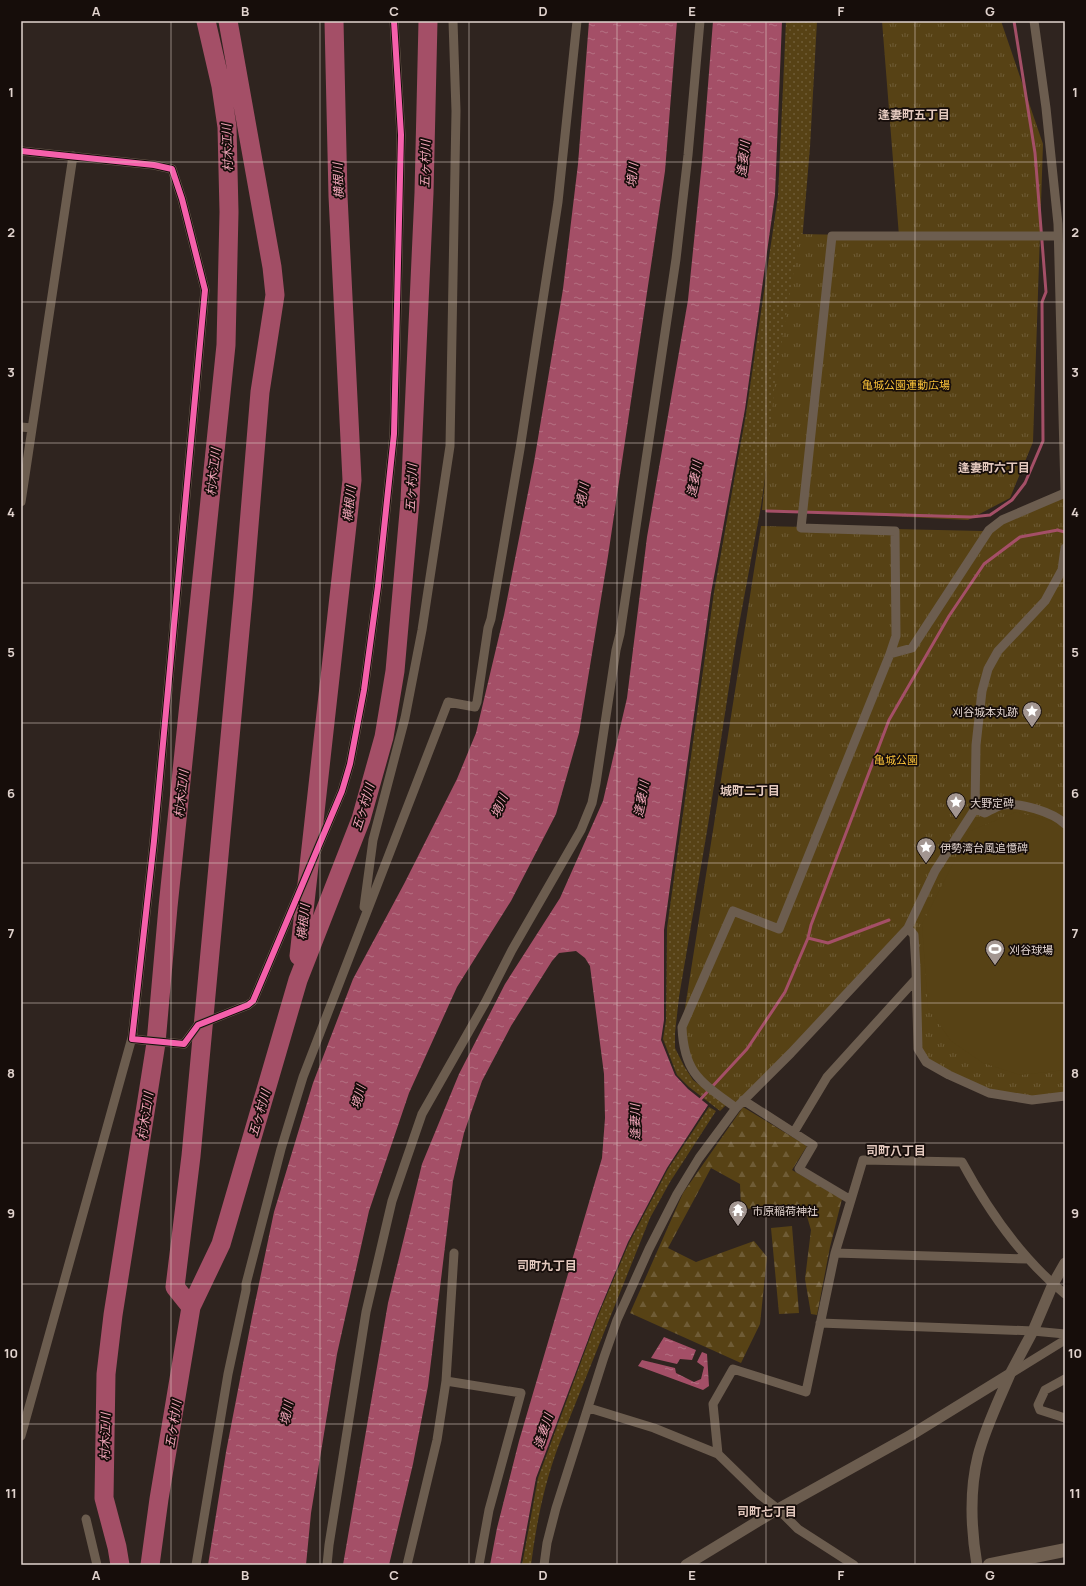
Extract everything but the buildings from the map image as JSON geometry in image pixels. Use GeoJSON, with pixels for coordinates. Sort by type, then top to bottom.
{"type":"FeatureCollection","features":[{"type":"Feature","properties":{"kind":"main road"},"geometry":{"type":"LineString","coordinates":[[990,1565],[1065,1550]]}},
{"type":"Feature","properties":{"kind":"street"},"geometry":{"type":"LineString","coordinates":[[21,151],[154,165],[172,169],[182,199],[205,290],[154,841],[134,1034],[132,1039],[184,1044],[198,1025],[248,1005],[253,1001],[342,791],[350,764],[364,690],[378,586],[394,434],[401,135],[394,21]]}},
{"type":"Feature","properties":{"kind":"street"},"geometry":{"type":"LineString","coordinates":[[362,921],[373,840],[405,718],[422,630],[450,446],[456,111],[453,21]]}},
{"type":"Feature","properties":{"kind":"street"},"geometry":{"type":"LineString","coordinates":[[196,1565],[228,1374],[253,1255],[281,1149],[303,1076],[448,702],[475,706],[477,702],[488,628],[491,619],[520,449],[558,202],[577,21]]}},
{"type":"Feature","properties":{"kind":"street"},"geometry":{"type":"LineString","coordinates":[[327,1565],[366,1312],[392,1201],[422,1114],[485,1002],[512,950],[581,830],[592,803],[616,650],[620,634],[676,259],[688,155],[700,21]]}},
{"type":"Feature","properties":{"kind":"street"},"geometry":{"type":"LineString","coordinates":[[890,654],[912,648],[989,530],[1002,520],[1065,493],[1058,236],[1062,224],[1034,21]]}},
{"type":"Feature","properties":{"kind":"street"},"geometry":{"type":"LineString","coordinates":[[21,502],[73,156]]}},
{"type":"Feature","properties":{"kind":"street"},"geometry":{"type":"LineString","coordinates":[[736,1108],[703,1084],[692,1070],[686,1058],[682,1027],[733,911],[779,928],[896,636],[895,531],[801,528],[832,236],[1058,236]]}},
{"type":"Feature","properties":{"kind":"street"},"geometry":{"type":"LineString","coordinates":[[21,427],[32,428]]}},
{"type":"Feature","properties":{"kind":"street"},"geometry":{"type":"LineString","coordinates":[[544,1565],[547,1543],[556,1508],[617,1320],[649,1249],[677,1194],[700,1158],[736,1108],[791,1053],[908,928],[935,871],[975,808],[976,745],[982,691],[988,669],[998,651],[1045,601],[1062,570],[1065,548]]}},
{"type":"Feature","properties":{"kind":"street"},"geometry":{"type":"LineString","coordinates":[[975,808],[985,813],[1003,805],[1020,806],[1041,811],[1061,820],[1065,824]]}},
{"type":"Feature","properties":{"kind":"street"},"geometry":{"type":"LineString","coordinates":[[908,928],[914,935],[918,1049],[926,1062],[949,1075],[989,1093],[1032,1100],[1065,1096]]}},
{"type":"Feature","properties":{"kind":"street"},"geometry":{"type":"LineString","coordinates":[[794,1132],[827,1077],[916,979]]}},
{"type":"Feature","properties":{"kind":"street"},"geometry":{"type":"LineString","coordinates":[[21,1436],[134,1034]]}},
{"type":"Feature","properties":{"kind":"street"},"geometry":{"type":"LineString","coordinates":[[743,1100],[813,1145],[799,1169],[851,1200]]}},
{"type":"Feature","properties":{"kind":"street"},"geometry":{"type":"LineString","coordinates":[[718,1454],[713,1404],[733,1369],[806,1392],[835,1253],[863,1160],[962,1162],[982,1198],[1028,1259],[1065,1294]]}},
{"type":"Feature","properties":{"kind":"street"},"geometry":{"type":"LineString","coordinates":[[407,1565],[437,1440],[446,1381],[454,1253]]}},
{"type":"Feature","properties":{"kind":"street"},"geometry":{"type":"LineString","coordinates":[[835,1253],[1028,1259]]}},
{"type":"Feature","properties":{"kind":"street"},"geometry":{"type":"LineString","coordinates":[[977,1565],[972,1533],[973,1495],[978,1456],[991,1418],[1010,1374],[1033,1331],[1053,1284],[1065,1263]]}},
{"type":"Feature","properties":{"kind":"street"},"geometry":{"type":"LineString","coordinates":[[820,1323],[1033,1331],[1065,1334]]}},
{"type":"Feature","properties":{"kind":"street"},"geometry":{"type":"LineString","coordinates":[[686,1565],[778,1509],[911,1435],[1065,1340]]}},
{"type":"Feature","properties":{"kind":"street"},"geometry":{"type":"LineString","coordinates":[[1065,1379],[1045,1390],[1038,1405],[1040,1410],[1065,1418]]}},
{"type":"Feature","properties":{"kind":"street"},"geometry":{"type":"LineString","coordinates":[[446,1381],[521,1393],[489,1510],[479,1565]]}},
{"type":"Feature","properties":{"kind":"street"},"geometry":{"type":"LineString","coordinates":[[589,1408],[654,1428],[718,1454],[798,1529],[854,1565]]}},
{"type":"Feature","properties":{"kind":"street"},"geometry":{"type":"LineString","coordinates":[[86,1519],[98,1565]]}},
{"type":"Feature","properties":{"kind":"green space"},"geometry":{"type":"Polygon","coordinates":[[[786,21],[817,21],[810,147],[801,254],[780,375],[761,506],[736,641],[708,825],[679,997],[675,1033],[675,1048],[684,1066],[693,1080],[726,1105],[720,1111],[689,1087],[677,1075],[663,1039],[666,1020],[667,928],[714,592],[746,414],[778,196],[786,21]]]}},
{"type":"Feature","properties":{"kind":"green space","name":"亀城公園運動広場"},"geometry":{"type":"Polygon","coordinates":[[[882,21],[1001,21],[1043,144],[1033,442],[1010,498],[968,520],[762,510],[775,381],[800,234],[899,236],[882,21]]]}},
{"type":"Feature","properties":{"kind":"green space","name":"亀城公園"},"geometry":{"type":"Polygon","coordinates":[[[1065,493],[1065,1096],[1032,1100],[989,1093],[926,1062],[918,1049],[916,968],[908,928],[736,1108],[697,1077],[682,1027],[761,526],[982,531],[989,530],[1065,493]]]}},
{"type":"Feature","properties":{"kind":"green space","name":"刈谷球場"},"geometry":{"type":"Polygon","coordinates":[[[1016,812],[1062,824],[1065,827],[1065,1070],[1020,1075],[983,1063],[951,1041],[928,1008],[922,924],[970,831],[1016,812]]]}},
{"type":"Feature","properties":{"kind":"green space"},"geometry":{"type":"Polygon","coordinates":[[[709,1107],[716,1111],[670,1182],[650,1218],[553,1461],[541,1505],[531,1565],[522,1565],[538,1478],[598,1316],[629,1243],[668,1169],[709,1107]]]}},
{"type":"Feature","properties":{"kind":"green space"},"geometry":{"type":"Polygon","coordinates":[[[743,1107],[807,1146],[792,1170],[842,1199],[830,1247],[817,1315],[811,1314],[805,1279],[811,1230],[804,1206],[741,1209],[740,1184],[711,1168],[668,1248],[696,1262],[754,1241],[767,1257],[760,1324],[741,1363],[630,1313],[683,1193],[743,1107]]]}},
{"type":"Feature","properties":{"kind":"green space"},"geometry":{"type":"Polygon","coordinates":[[[792,1226],[799,1313],[779,1314],[771,1228],[792,1226]]]}},
{"type":"Feature","properties":{"kind":"water","name":"境川"},"geometry":{"type":"Polygon","coordinates":[[[589,21],[677,21],[665,171],[608,556],[579,733],[556,814],[511,901],[457,987],[409,1093],[369,1211],[337,1354],[311,1513],[306,1565],[208,1565],[226,1452],[274,1212],[313,1083],[353,979],[404,884],[457,779],[476,733],[504,615],[534,462],[563,289],[578,164],[589,21]]]}},
{"type":"Feature","properties":{"kind":"water","name":"逢妻川"},"geometry":{"type":"Polygon","coordinates":[[[713,21],[782,21],[775,195],[745,409],[711,593],[664,930],[664,1020],[661,1040],[675,1075],[688,1089],[708,1105],[667,1168],[628,1242],[597,1316],[536,1478],[520,1565],[490,1565],[497,1528],[519,1441],[602,1158],[605,1118],[604,1074],[590,966],[585,958],[576,951],[559,953],[552,961],[511,1026],[482,1081],[464,1133],[453,1181],[428,1386],[413,1464],[389,1565],[343,1565],[388,1303],[422,1164],[459,1074],[505,984],[560,898],[603,801],[627,698],[647,537],[688,300],[702,162],[713,21]]]}},
{"type":"Feature","properties":{"kind":"water"},"geometry":{"type":"Polygon","coordinates":[[[664,1337],[696,1350],[692,1360],[680,1359],[677,1364],[651,1358],[664,1337]]]}},
{"type":"Feature","properties":{"kind":"water"},"geometry":{"type":"Polygon","coordinates":[[[702,1352],[707,1354],[709,1386],[703,1390],[638,1366],[642,1360],[675,1368],[676,1373],[694,1382],[701,1379],[704,1367],[697,1362],[702,1352]]]}},
{"type":"Feature","properties":{"kind":"waterway","name":"村木江川"},"geometry":{"type":"LineString","coordinates":[[120,1565],[117,1547],[104,1498],[106,1374],[113,1315],[156,1043],[168,907],[226,345],[229,212],[227,127],[221,86],[206,21]]}},
{"type":"Feature","properties":{"kind":"waterway"},"geometry":{"type":"LineString","coordinates":[[191,1307],[175,1287],[191,1156],[243,598],[260,392],[275,295],[272,267],[228,21]]}},
{"type":"Feature","properties":{"kind":"waterway","name":"横根川"},"geometry":{"type":"LineString","coordinates":[[299,956],[352,480],[338,196],[334,21]]}},
{"type":"Feature","properties":{"kind":"waterway","name":"五ヶ村川"},"geometry":{"type":"LineString","coordinates":[[150,1565],[159,1499],[191,1307],[221,1244],[298,980],[361,819],[384,737],[395,671],[410,501],[424,193],[428,21]]}},
{"type":"Feature","properties":{"kind":"waterway"},"geometry":{"type":"LineString","coordinates":[[767,511],[971,517],[990,515],[1012,500],[1025,483],[1043,441],[1042,302],[1046,292],[1035,153],[1014,21]]}},
{"type":"Feature","properties":{"kind":"waterway"},"geometry":{"type":"LineString","coordinates":[[1057,530],[1065,532]]}},
{"type":"Feature","properties":{"kind":"waterway"},"geometry":{"type":"LineString","coordinates":[[698,1102],[747,1049],[785,992],[808,938],[811,925],[889,720],[949,616],[984,564],[1020,537],[1058,530]]}},
{"type":"Feature","properties":{"kind":"waterway"},"geometry":{"type":"LineString","coordinates":[[808,938],[828,943],[889,920]]}},
{"type":"Feature","properties":{"kind":"cycle path"},"geometry":{"type":"LineString","coordinates":[[21,151],[154,165],[172,169],[182,199],[205,290],[154,841],[132,1039],[184,1044],[198,1025],[248,1005],[253,1001],[342,791],[350,764],[364,690],[378,586],[394,434],[401,135],[394,21]]}},
{"type":"Feature","properties":{"kind":"place","name":"刈谷城本丸跡"},"geometry":{"type":"Point","coordinates":[1032,728]}},
{"type":"Feature","properties":{"kind":"place","name":"大野定碑"},"geometry":{"type":"Point","coordinates":[956,819]}},
{"type":"Feature","properties":{"kind":"place","name":"伊勢湾台風追憶碑"},"geometry":{"type":"Point","coordinates":[926,864]}},
{"type":"Feature","properties":{"kind":"place","name":"刈谷球場"},"geometry":{"type":"Point","coordinates":[995,966]}},
{"type":"Feature","properties":{"kind":"place","name":"市原稲荷神社"},"geometry":{"type":"Point","coordinates":[738,1227]}},
{"type":"Feature","properties":{"kind":"district","name":"逢妻町五丁目"},"geometry":{"type":"Point","coordinates":[914,114]}},
{"type":"Feature","properties":{"kind":"district","name":"逢妻町六丁目"},"geometry":{"type":"Point","coordinates":[994,467]}},
{"type":"Feature","properties":{"kind":"district","name":"城町二丁目"},"geometry":{"type":"Point","coordinates":[750,790]}},
{"type":"Feature","properties":{"kind":"district","name":"司町八丁目"},"geometry":{"type":"Point","coordinates":[896,1150]}},
{"type":"Feature","properties":{"kind":"district","name":"司町九丁目"},"geometry":{"type":"Point","coordinates":[547,1265]}},
{"type":"Feature","properties":{"kind":"district","name":"司町七丁目"},"geometry":{"type":"Point","coordinates":[767,1511]}}]}
